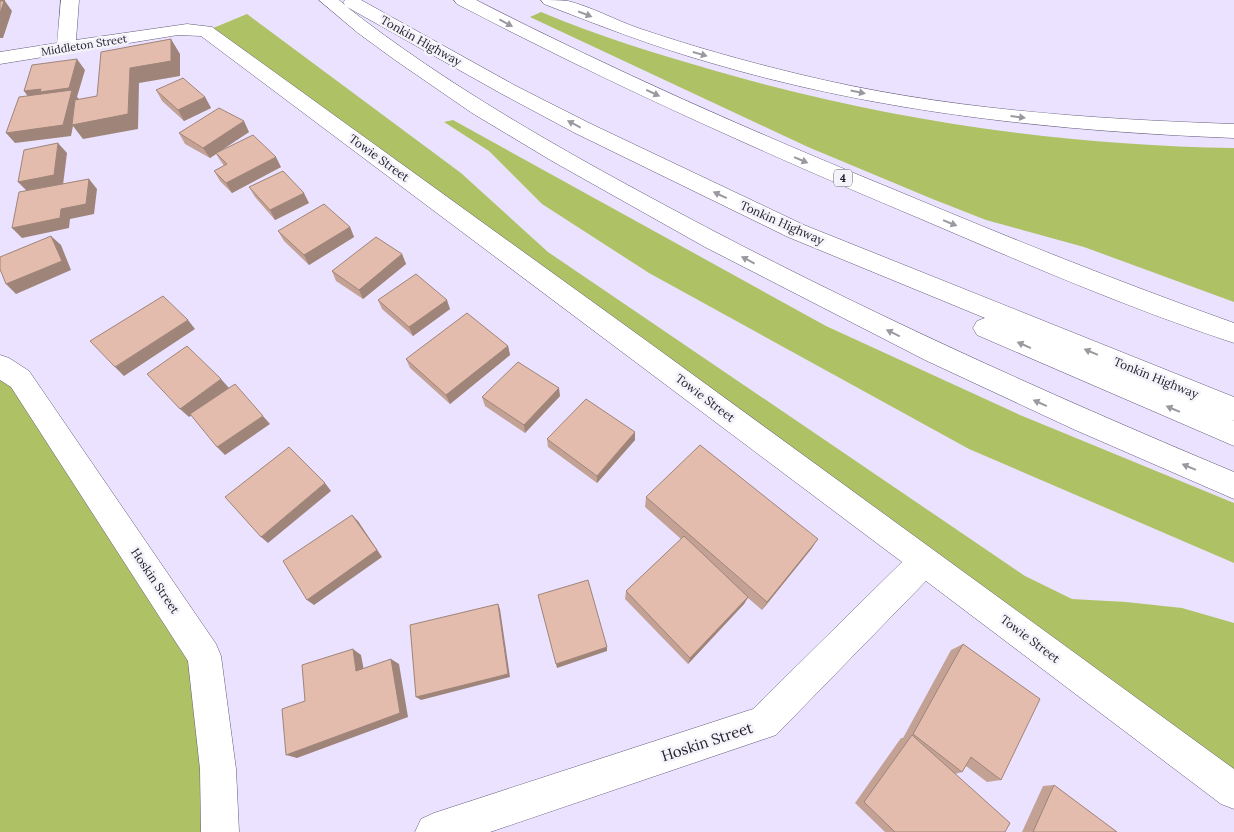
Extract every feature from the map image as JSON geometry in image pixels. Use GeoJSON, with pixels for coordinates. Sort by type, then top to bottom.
{"type":"FeatureCollection","features":[{"type":"Feature","properties":{"kind":"main road"},"geometry":{"type":"LineString","coordinates":[[66,48],[70,0]]}},
{"type":"Feature","properties":{"kind":"main road"},"geometry":{"type":"LineString","coordinates":[[328,0],[367,32],[516,130],[693,231],[793,284],[1020,394],[1234,486]]}},
{"type":"Feature","properties":{"kind":"main road","name":"Tonkin Highway"},"geometry":{"type":"LineString","coordinates":[[348,0],[582,128],[796,231],[1234,409]]}},
{"type":"Feature","properties":{"kind":"main road","name":"4"},"geometry":{"type":"LineString","coordinates":[[463,0],[511,26],[746,136],[939,218],[1162,308],[1234,333]]}},
{"type":"Feature","properties":{"kind":"main road"},"geometry":{"type":"LineString","coordinates":[[550,0],[620,28],[665,43],[796,80],[948,108],[1098,126],[1234,131]]}},
{"type":"Feature","properties":{"kind":"main road","name":"Towie Street"},"geometry":{"type":"LineString","coordinates":[[167,32],[187,29],[206,31],[233,50],[1234,791]]}},
{"type":"Feature","properties":{"kind":"main road","name":"Middleton Street"},"geometry":{"type":"LineString","coordinates":[[0,58],[167,32]]}},
{"type":"Feature","properties":{"kind":"main road"},"geometry":{"type":"LineString","coordinates":[[1098,126],[1234,118]]}},
{"type":"Feature","properties":{"kind":"main road"},"geometry":{"type":"LineString","coordinates":[[796,231],[931,303],[1022,344],[1234,434]]}},
{"type":"Feature","properties":{"kind":"main road","name":"Hoskin Street"},"geometry":{"type":"LineString","coordinates":[[0,366],[20,380],[204,656],[218,769],[220,832]]}},
{"type":"Feature","properties":{"kind":"main road","name":"Hoskin Street"},"geometry":{"type":"LineString","coordinates":[[434,832],[764,723],[924,560]]}},
{"type":"Feature","properties":{"kind":"green space"},"geometry":{"type":"Polygon","coordinates":[[[541,12],[628,44],[716,71],[844,103],[908,116],[973,127],[1103,142],[1234,148],[1234,302],[1084,247],[986,220],[808,147],[530,17],[541,12]]]}},
{"type":"Feature","properties":{"kind":"green space"},"geometry":{"type":"Polygon","coordinates":[[[247,14],[461,173],[548,252],[1025,576],[1072,599],[1182,608],[1234,623],[1234,791],[206,31],[247,14]]]}},
{"type":"Feature","properties":{"kind":"green space"},"geometry":{"type":"Polygon","coordinates":[[[453,120],[826,326],[1020,415],[1234,503],[1234,563],[969,449],[649,273],[542,204],[489,151],[444,122],[453,120]]]}},
{"type":"Feature","properties":{"kind":"green space"},"geometry":{"type":"Polygon","coordinates":[[[0,366],[204,656],[220,832],[0,832],[0,366]]]}},
{"type":"Feature","properties":{"kind":"building"},"geometry":{"type":"Polygon","coordinates":[[[0,1],[4,1],[0,14],[0,1]]]}},
{"type":"Feature","properties":{"kind":"building"},"geometry":{"type":"Polygon","coordinates":[[[171,39],[171,61],[130,68],[128,114],[72,125],[75,100],[97,96],[101,52],[171,39]]]}},
{"type":"Feature","properties":{"kind":"building"},"geometry":{"type":"Polygon","coordinates":[[[77,59],[69,88],[40,92],[41,89],[24,91],[32,65],[77,59]]]}},
{"type":"Feature","properties":{"kind":"building"},"geometry":{"type":"Polygon","coordinates":[[[183,78],[205,97],[178,110],[156,90],[183,78]]]}},
{"type":"Feature","properties":{"kind":"building"},"geometry":{"type":"Polygon","coordinates":[[[72,90],[63,125],[6,133],[19,97],[72,90]]]}},
{"type":"Feature","properties":{"kind":"building"},"geometry":{"type":"Polygon","coordinates":[[[219,108],[244,121],[203,148],[179,133],[219,108]]]}},
{"type":"Feature","properties":{"kind":"building"},"geometry":{"type":"Polygon","coordinates":[[[253,135],[276,157],[226,183],[214,171],[227,164],[216,153],[253,135]]]}},
{"type":"Feature","properties":{"kind":"building"},"geometry":{"type":"Polygon","coordinates":[[[58,143],[54,175],[18,182],[24,150],[58,143]]]}},
{"type":"Feature","properties":{"kind":"building"},"geometry":{"type":"Polygon","coordinates":[[[283,171],[304,193],[270,210],[249,187],[283,171]]]}},
{"type":"Feature","properties":{"kind":"building"},"geometry":{"type":"Polygon","coordinates":[[[89,179],[86,204],[61,209],[60,218],[12,228],[19,192],[89,179]]]}},
{"type":"Feature","properties":{"kind":"building"},"geometry":{"type":"Polygon","coordinates":[[[324,204],[350,227],[304,255],[278,231],[324,204]]]}},
{"type":"Feature","properties":{"kind":"building"},"geometry":{"type":"Polygon","coordinates":[[[51,236],[62,261],[6,284],[0,269],[0,257],[51,236]]]}},
{"type":"Feature","properties":{"kind":"building"},"geometry":{"type":"Polygon","coordinates":[[[376,237],[402,254],[359,290],[332,271],[376,237]]]}},
{"type":"Feature","properties":{"kind":"building"},"geometry":{"type":"Polygon","coordinates":[[[416,274],[447,300],[409,327],[378,300],[416,274]]]}},
{"type":"Feature","properties":{"kind":"building"},"geometry":{"type":"Polygon","coordinates":[[[163,296],[188,320],[115,367],[90,341],[163,296]]]}},
{"type":"Feature","properties":{"kind":"building"},"geometry":{"type":"Polygon","coordinates":[[[467,313],[508,346],[446,395],[406,359],[467,313]]]}},
{"type":"Feature","properties":{"kind":"building"},"geometry":{"type":"Polygon","coordinates":[[[187,346],[221,379],[180,409],[147,374],[187,346]]]}},
{"type":"Feature","properties":{"kind":"building"},"geometry":{"type":"Polygon","coordinates":[[[518,362],[559,388],[524,425],[482,397],[518,362]]]}},
{"type":"Feature","properties":{"kind":"building"},"geometry":{"type":"Polygon","coordinates":[[[235,384],[263,416],[217,447],[190,414],[235,384]]]}},
{"type":"Feature","properties":{"kind":"building"},"geometry":{"type":"Polygon","coordinates":[[[586,399],[635,432],[597,476],[547,439],[586,399]]]}},
{"type":"Feature","properties":{"kind":"building"},"geometry":{"type":"Polygon","coordinates":[[[700,445],[818,539],[767,602],[646,497],[700,445]]]}},
{"type":"Feature","properties":{"kind":"building"},"geometry":{"type":"Polygon","coordinates":[[[289,447],[325,483],[261,537],[225,497],[289,447]]]}},
{"type":"Feature","properties":{"kind":"building"},"geometry":{"type":"Polygon","coordinates":[[[352,515],[377,550],[307,600],[283,561],[352,515]]]}},
{"type":"Feature","properties":{"kind":"building"},"geometry":{"type":"Polygon","coordinates":[[[684,536],[748,597],[690,658],[626,591],[684,536]]]}},
{"type":"Feature","properties":{"kind":"building"},"geometry":{"type":"Polygon","coordinates":[[[588,580],[607,647],[556,664],[538,595],[588,580]]]}},
{"type":"Feature","properties":{"kind":"building"},"geometry":{"type":"Polygon","coordinates":[[[498,604],[508,674],[416,697],[410,625],[498,604]]]}},
{"type":"Feature","properties":{"kind":"building"},"geometry":{"type":"Polygon","coordinates":[[[963,644],[1040,699],[1001,780],[971,757],[962,772],[913,734],[963,644]]]}},
{"type":"Feature","properties":{"kind":"building"},"geometry":{"type":"Polygon","coordinates":[[[353,649],[356,671],[391,659],[400,713],[286,755],[282,709],[305,701],[302,665],[353,649]]]}},
{"type":"Feature","properties":{"kind":"building"},"geometry":{"type":"Polygon","coordinates":[[[912,735],[1010,823],[1005,832],[895,832],[864,802],[912,735]]]}},
{"type":"Feature","properties":{"kind":"building"},"geometry":{"type":"Polygon","coordinates":[[[1054,785],[1117,832],[1033,832],[1054,785]]]}}]}
